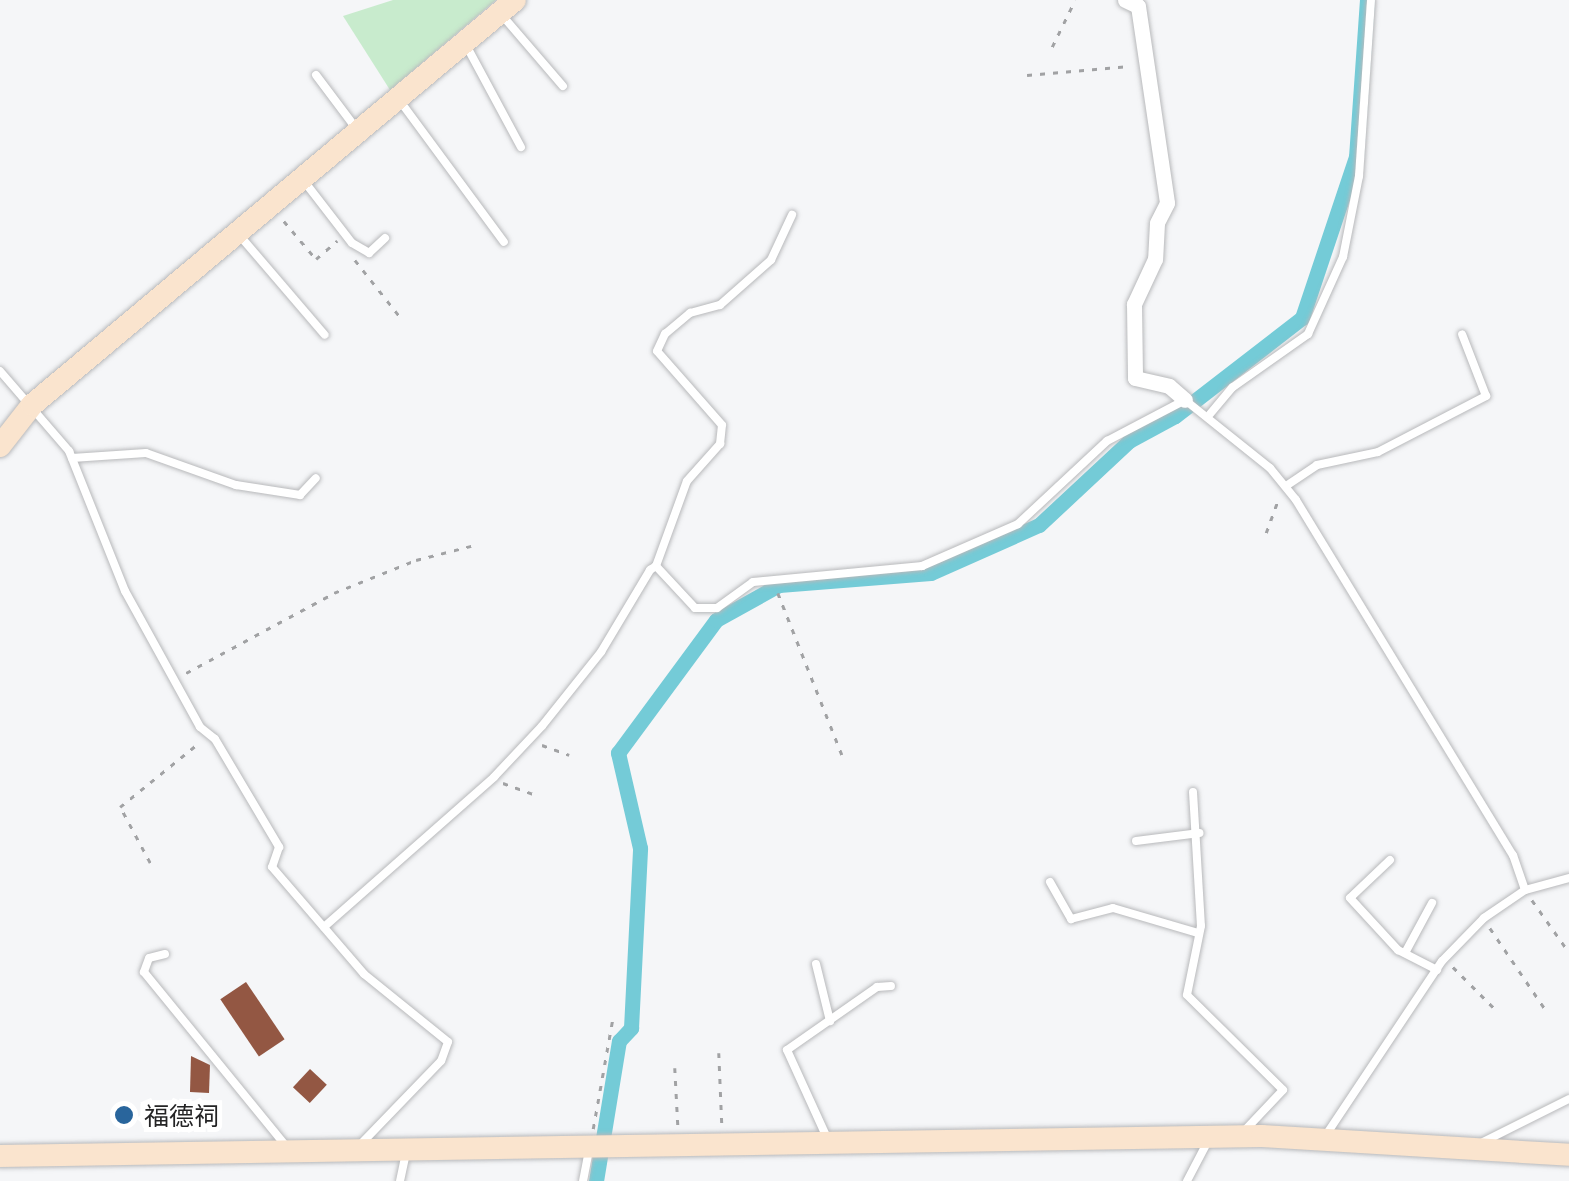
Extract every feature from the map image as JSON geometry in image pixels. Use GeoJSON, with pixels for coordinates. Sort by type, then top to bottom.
{"type":"FeatureCollection","features":[{"type":"Feature","properties":{"kind":"main road"},"geometry":{"type":"LineString","coordinates":[[0,446],[32,405],[508,6]]}},
{"type":"Feature","properties":{"kind":"main road"},"geometry":{"type":"LineString","coordinates":[[0,1156],[408,1148],[589,1150],[1238,1137],[1324,1138],[1569,1155]]}},
{"type":"Feature","properties":{"kind":"street"},"geometry":{"type":"LineString","coordinates":[[1125,0],[1138,6],[1167,203],[1157,222],[1155,259],[1134,304],[1135,378],[1169,386],[1185,400]]}},
{"type":"Feature","properties":{"kind":"lane"},"geometry":{"type":"LineString","coordinates":[[1210,414],[1234,387],[1308,334],[1342,257],[1359,176],[1371,0]]}},
{"type":"Feature","properties":{"kind":"lane"},"geometry":{"type":"LineString","coordinates":[[508,6],[563,86]]}},
{"type":"Feature","properties":{"kind":"lane"},"geometry":{"type":"LineString","coordinates":[[464,42],[521,147]]}},
{"type":"Feature","properties":{"kind":"lane"},"geometry":{"type":"LineString","coordinates":[[316,75],[358,131]]}},
{"type":"Feature","properties":{"kind":"lane"},"geometry":{"type":"LineString","coordinates":[[398,98],[504,242]]}},
{"type":"Feature","properties":{"kind":"lane"},"geometry":{"type":"LineString","coordinates":[[302,178],[352,243],[369,254],[386,238]]}},
{"type":"Feature","properties":{"kind":"lane"},"geometry":{"type":"LineString","coordinates":[[324,926],[494,777],[602,652],[656,566],[686,481],[720,444],[722,425],[657,351],[690,312],[720,305],[771,260],[792,215]]}},
{"type":"Feature","properties":{"kind":"lane"},"geometry":{"type":"LineString","coordinates":[[238,233],[326,335]]}},
{"type":"Feature","properties":{"kind":"lane"},"geometry":{"type":"LineString","coordinates":[[1286,486],[1317,464],[1378,452],[1486,396],[1462,334]]}},
{"type":"Feature","properties":{"kind":"lane"},"geometry":{"type":"LineString","coordinates":[[0,371],[72,458],[125,592],[279,847],[272,867],[364,974],[448,1042],[441,1061],[356,1150]]}},
{"type":"Feature","properties":{"kind":"lane"},"geometry":{"type":"LineString","coordinates":[[656,566],[695,608],[716,608],[753,582],[938,559],[1018,524],[1107,441],[1185,400],[1210,414],[1286,486],[1513,854],[1525,890]]}},
{"type":"Feature","properties":{"kind":"lane"},"geometry":{"type":"LineString","coordinates":[[72,458],[146,452],[236,485],[300,495],[316,478]]}},
{"type":"Feature","properties":{"kind":"lane"},"geometry":{"type":"LineString","coordinates":[[1193,792],[1199,833],[1198,932],[1186,994],[1284,1090],[1238,1137]]}},
{"type":"Feature","properties":{"kind":"lane"},"geometry":{"type":"LineString","coordinates":[[1136,841],[1199,833]]}},
{"type":"Feature","properties":{"kind":"lane"},"geometry":{"type":"LineString","coordinates":[[1390,860],[1350,898],[1404,953],[1437,970]]}},
{"type":"Feature","properties":{"kind":"lane"},"geometry":{"type":"LineString","coordinates":[[1324,1138],[1445,959],[1484,918],[1525,890],[1569,878]]}},
{"type":"Feature","properties":{"kind":"lane"},"geometry":{"type":"LineString","coordinates":[[1050,882],[1071,919],[1113,908],[1198,932]]}},
{"type":"Feature","properties":{"kind":"lane"},"geometry":{"type":"LineString","coordinates":[[1404,953],[1432,903]]}},
{"type":"Feature","properties":{"kind":"lane"},"geometry":{"type":"LineString","coordinates":[[166,954],[149,958],[144,972],[290,1151]]}},
{"type":"Feature","properties":{"kind":"lane"},"geometry":{"type":"LineString","coordinates":[[816,964],[830,1021]]}},
{"type":"Feature","properties":{"kind":"lane"},"geometry":{"type":"LineString","coordinates":[[830,1144],[787,1050],[877,988],[891,986]]}},
{"type":"Feature","properties":{"kind":"lane"},"geometry":{"type":"LineString","coordinates":[[1470,1149],[1569,1099]]}},
{"type":"Feature","properties":{"kind":"lane"},"geometry":{"type":"LineString","coordinates":[[1187,1181],[1211,1138]]}},
{"type":"Feature","properties":{"kind":"lane"},"geometry":{"type":"LineString","coordinates":[[400,1181],[408,1148]]}},
{"type":"Feature","properties":{"kind":"lane"},"geometry":{"type":"LineString","coordinates":[[584,1181],[589,1150]]}},
{"type":"Feature","properties":{"kind":"path"},"geometry":{"type":"LineString","coordinates":[[1052,47],[1075,0]]}},
{"type":"Feature","properties":{"kind":"path"},"geometry":{"type":"LineString","coordinates":[[1027,75],[1147,65]]}},
{"type":"Feature","properties":{"kind":"path"},"geometry":{"type":"LineString","coordinates":[[270,205],[316,259],[339,240],[402,318]]}},
{"type":"Feature","properties":{"kind":"path"},"geometry":{"type":"LineString","coordinates":[[1266,532],[1286,486]]}},
{"type":"Feature","properties":{"kind":"path"},"geometry":{"type":"LineString","coordinates":[[176,678],[334,594],[416,560],[471,546]]}},
{"type":"Feature","properties":{"kind":"path"},"geometry":{"type":"LineString","coordinates":[[773,579],[842,754]]}},
{"type":"Feature","properties":{"kind":"path"},"geometry":{"type":"LineString","coordinates":[[150,863],[120,807],[208,734]]}},
{"type":"Feature","properties":{"kind":"path"},"geometry":{"type":"LineString","coordinates":[[529,739],[569,755]]}},
{"type":"Feature","properties":{"kind":"path"},"geometry":{"type":"LineString","coordinates":[[494,777],[538,796]]}},
{"type":"Feature","properties":{"kind":"path"},"geometry":{"type":"LineString","coordinates":[[1525,890],[1569,952]]}},
{"type":"Feature","properties":{"kind":"path"},"geometry":{"type":"LineString","coordinates":[[1484,918],[1546,1009]]}},
{"type":"Feature","properties":{"kind":"path"},"geometry":{"type":"LineString","coordinates":[[1445,959],[1498,1012]]}},
{"type":"Feature","properties":{"kind":"path"},"geometry":{"type":"LineString","coordinates":[[589,1150],[613,1018]]}},
{"type":"Feature","properties":{"kind":"path"},"geometry":{"type":"LineString","coordinates":[[719,1053],[723,1147]]}},
{"type":"Feature","properties":{"kind":"path"},"geometry":{"type":"LineString","coordinates":[[675,1068],[680,1148]]}},
{"type":"Feature","properties":{"kind":"green space"},"geometry":{"type":"Polygon","coordinates":[[[393,0],[496,0],[390,90],[343,16],[393,0]]]}},
{"type":"Feature","properties":{"kind":"building"},"geometry":{"type":"Polygon","coordinates":[[[246,982],[285,1039],[259,1057],[220,999],[246,982]]]}},
{"type":"Feature","properties":{"kind":"building"},"geometry":{"type":"Polygon","coordinates":[[[191,1056],[210,1065],[209,1093],[190,1092],[191,1056]]]}},
{"type":"Feature","properties":{"kind":"building"},"geometry":{"type":"Polygon","coordinates":[[[310,1069],[327,1085],[310,1103],[293,1087],[310,1069]]]}},
{"type":"Feature","properties":{"kind":"waterway"},"geometry":{"type":"LineString","coordinates":[[596,1181],[619,1041],[631,1028],[640,848],[618,753],[716,620],[779,585],[931,573],[1039,525],[1129,441],[1175,416],[1302,318],[1356,157],[1367,0]]}},
{"type":"Feature","properties":{"kind":"place","name":"福德祠"},"geometry":{"type":"Point","coordinates":[124,1115]}}]}
